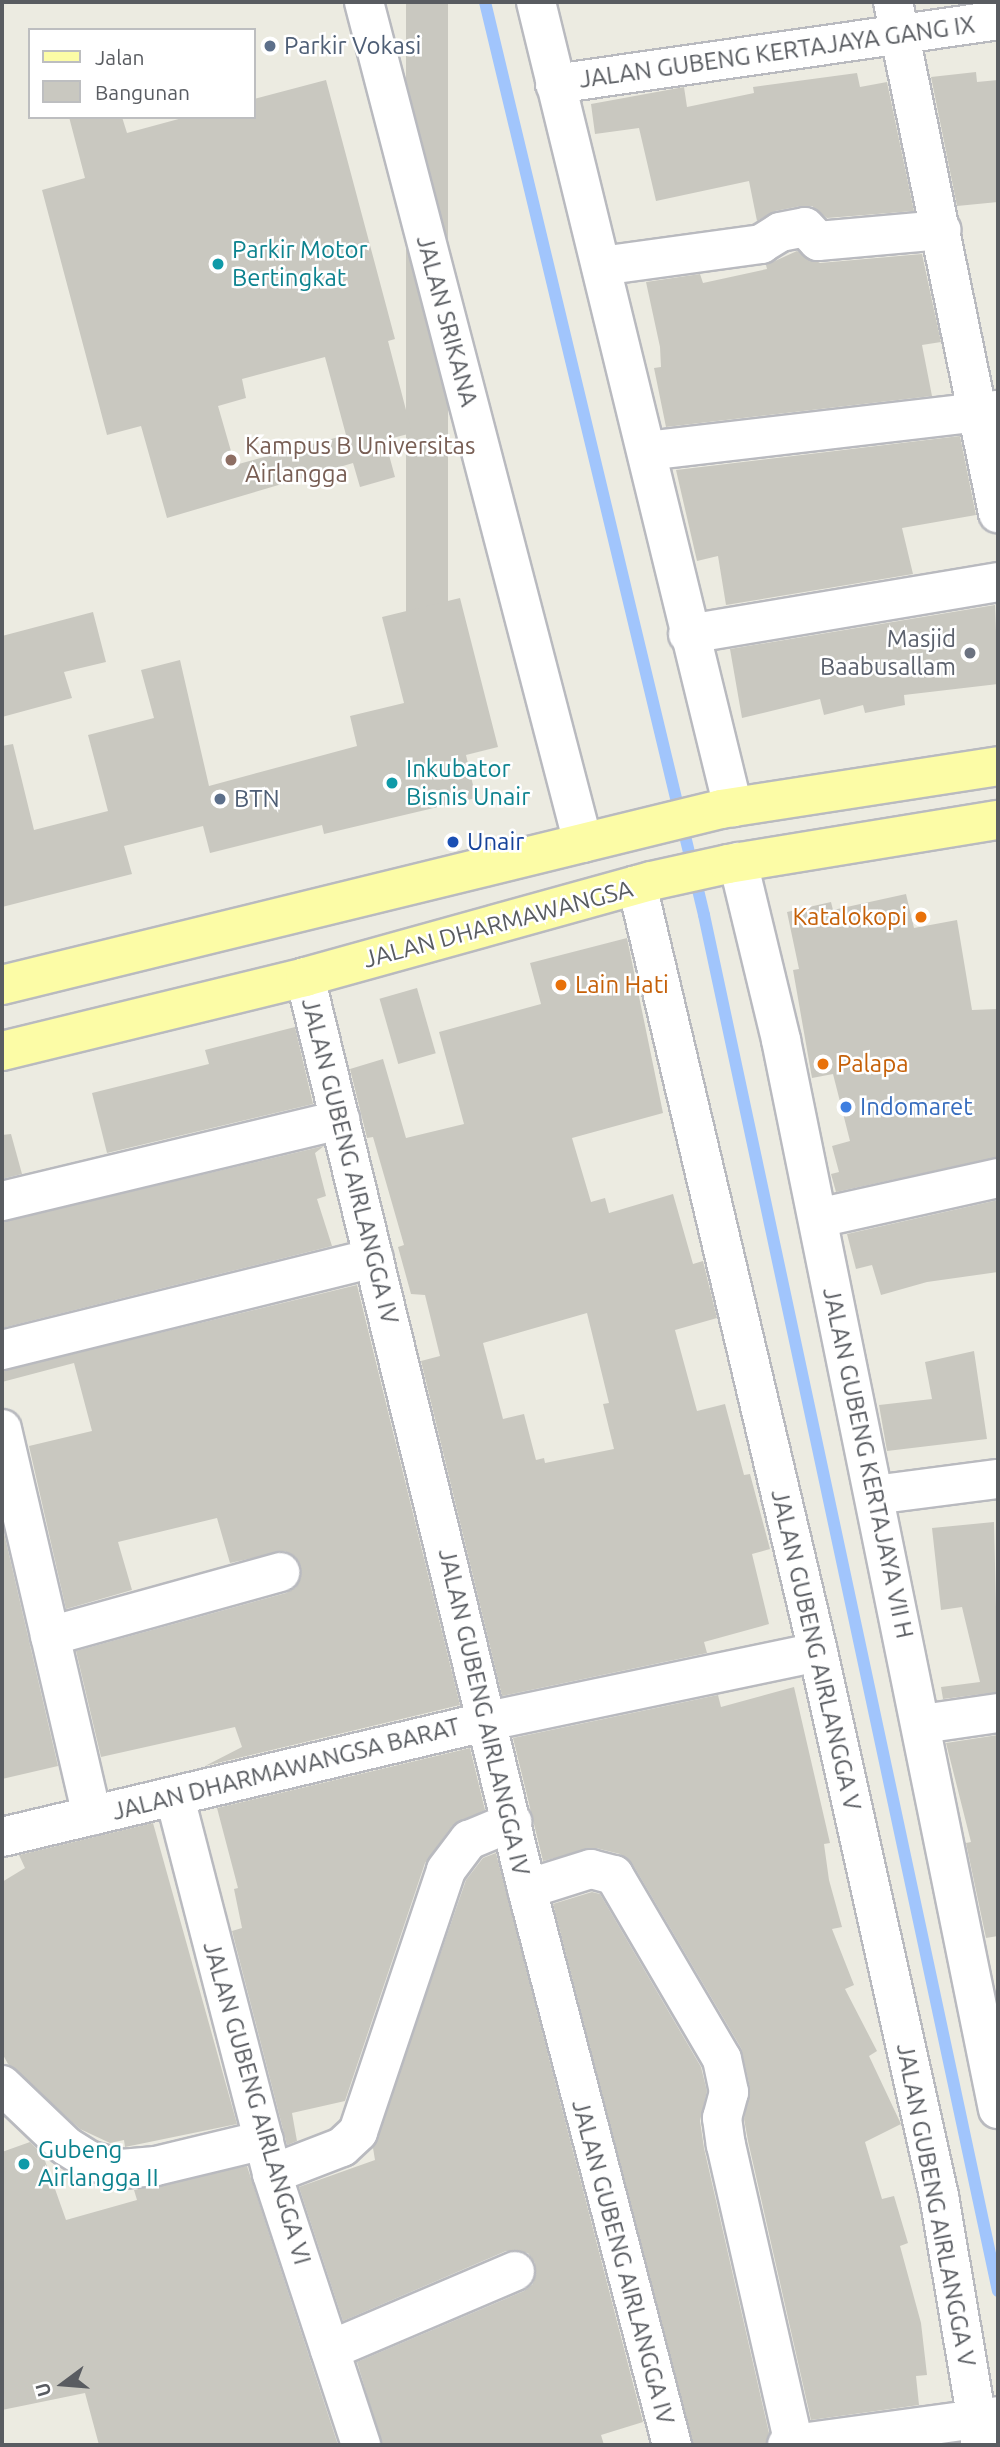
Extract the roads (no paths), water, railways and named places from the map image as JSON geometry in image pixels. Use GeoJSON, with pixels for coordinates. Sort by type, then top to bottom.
{"type":"FeatureCollection","features":[{"type":"Feature","properties":{"kind":"main road"},"geometry":{"type":"LineString","coordinates":[[2,985],[727,808],[998,766]]}},
{"type":"Feature","properties":{"kind":"main road","name":"JALAN DHARMAWANGSA"},"geometry":{"type":"LineString","coordinates":[[2,1051],[305,976],[644,883],[733,863],[998,820]]}},
{"type":"Feature","properties":{"kind":"street","name":"JALAN SRIKANA"},"geometry":{"type":"LineString","coordinates":[[364,2],[583,843]]}},
{"type":"Feature","properties":{"kind":"street"},"geometry":{"type":"LineString","coordinates":[[536,2],[647,451],[727,808]]}},
{"type":"Feature","properties":{"kind":"street"},"geometry":{"type":"LineString","coordinates":[[897,19],[942,230],[988,412],[998,513]]}},
{"type":"Feature","properties":{"kind":"street","name":"JALAN GUBENG KERTAJAYA GANG IX"},"geometry":{"type":"LineString","coordinates":[[555,84],[897,19],[998,20]]}},
{"type":"Feature","properties":{"kind":"street"},"geometry":{"type":"LineString","coordinates":[[601,266],[761,244],[780,232],[805,227],[818,241],[942,230]]}},
{"type":"Feature","properties":{"kind":"street"},"geometry":{"type":"LineString","coordinates":[[647,451],[988,412]]}},
{"type":"Feature","properties":{"kind":"street"},"geometry":{"type":"LineString","coordinates":[[688,634],[998,582]]}},
{"type":"Feature","properties":{"kind":"street","name":"JALAN GUBENG KERTAJAYA VII H"},"geometry":{"type":"LineString","coordinates":[[733,863],[818,1219],[994,2065],[998,2109]]}},
{"type":"Feature","properties":{"kind":"street","name":"JALAN GUBENG AIRLANGGA V"},"geometry":{"type":"LineString","coordinates":[[644,883],[818,1652],[988,2425]]}},
{"type":"Feature","properties":{"kind":"street","name":"JALAN GUBENG AIRLANGGA IV"},"geometry":{"type":"LineString","coordinates":[[305,976],[527,1889],[672,2445]]}},
{"type":"Feature","properties":{"kind":"street"},"geometry":{"type":"LineString","coordinates":[[2,1201],[340,1120]]}},
{"type":"Feature","properties":{"kind":"street"},"geometry":{"type":"LineString","coordinates":[[818,1219],[998,1178]]}},
{"type":"Feature","properties":{"kind":"street"},"geometry":{"type":"LineString","coordinates":[[2,1350],[374,1258]]}},
{"type":"Feature","properties":{"kind":"street"},"geometry":{"type":"LineString","coordinates":[[2,1429],[18,1572],[50,1636],[92,1816]]}},
{"type":"Feature","properties":{"kind":"street"},"geometry":{"type":"LineString","coordinates":[[874,1495],[998,1479]]}},
{"type":"Feature","properties":{"kind":"street"},"geometry":{"type":"LineString","coordinates":[[50,1636],[280,1572]]}},
{"type":"Feature","properties":{"kind":"street","name":"JALAN DHARMAWANGSA BARAT"},"geometry":{"type":"LineString","coordinates":[[2,1837],[175,1798],[488,1721],[818,1652]]}},
{"type":"Feature","properties":{"kind":"street"},"geometry":{"type":"LineString","coordinates":[[922,1724],[998,1713]]}},
{"type":"Feature","properties":{"kind":"street","name":"JALAN GUBENG AIRLANGGA VI"},"geometry":{"type":"LineString","coordinates":[[175,1798],[268,2157],[360,2445]]}},
{"type":"Feature","properties":{"kind":"street"},"geometry":{"type":"LineString","coordinates":[[2,2085],[66,2146],[88,2160],[121,2169],[268,2157],[342,2147],[358,2132],[446,1870],[469,1840],[512,1822]]}},
{"type":"Feature","properties":{"kind":"street"},"geometry":{"type":"LineString","coordinates":[[527,1889],[591,1869],[614,1875],[722,2059],[729,2083],[722,2118],[726,2145],[791,2445],[988,2425]]}},
{"type":"Feature","properties":{"kind":"street"},"geometry":{"type":"LineString","coordinates":[[330,2350],[515,2271]]}},
{"type":"Feature","properties":{"kind":"waterway"},"geometry":{"type":"LineString","coordinates":[[485,2],[704,915],[998,2291]]}},
{"type":"Feature","properties":{"kind":"place","name":"Parkir Vokasi"},"geometry":{"type":"Point","coordinates":[270,46]}},
{"type":"Feature","properties":{"kind":"place","name":"Parkir Motor Bertingkat"},"geometry":{"type":"Point","coordinates":[218,264]}},
{"type":"Feature","properties":{"kind":"place","name":"Kampus B Universitas Airlangga"},"geometry":{"type":"Point","coordinates":[231,460]}},
{"type":"Feature","properties":{"kind":"place","name":"Masjid Baabusallam"},"geometry":{"type":"Point","coordinates":[970,653]}},
{"type":"Feature","properties":{"kind":"place","name":"Inkubator Bisnis Unair"},"geometry":{"type":"Point","coordinates":[392,783]}},
{"type":"Feature","properties":{"kind":"place","name":"BTN"},"geometry":{"type":"Point","coordinates":[220,799]}},
{"type":"Feature","properties":{"kind":"place","name":"Unair"},"geometry":{"type":"Point","coordinates":[453,842]}},
{"type":"Feature","properties":{"kind":"place","name":"Katalokopi"},"geometry":{"type":"Point","coordinates":[921,917]}},
{"type":"Feature","properties":{"kind":"place","name":"Lain Hati"},"geometry":{"type":"Point","coordinates":[561,985]}},
{"type":"Feature","properties":{"kind":"place","name":"Palapa"},"geometry":{"type":"Point","coordinates":[823,1064]}},
{"type":"Feature","properties":{"kind":"place","name":"Indomaret"},"geometry":{"type":"Point","coordinates":[846,1107]}},
{"type":"Feature","properties":{"kind":"place","name":"Gubeng Airlangga II"},"geometry":{"type":"Point","coordinates":[24,2164]}}]}
